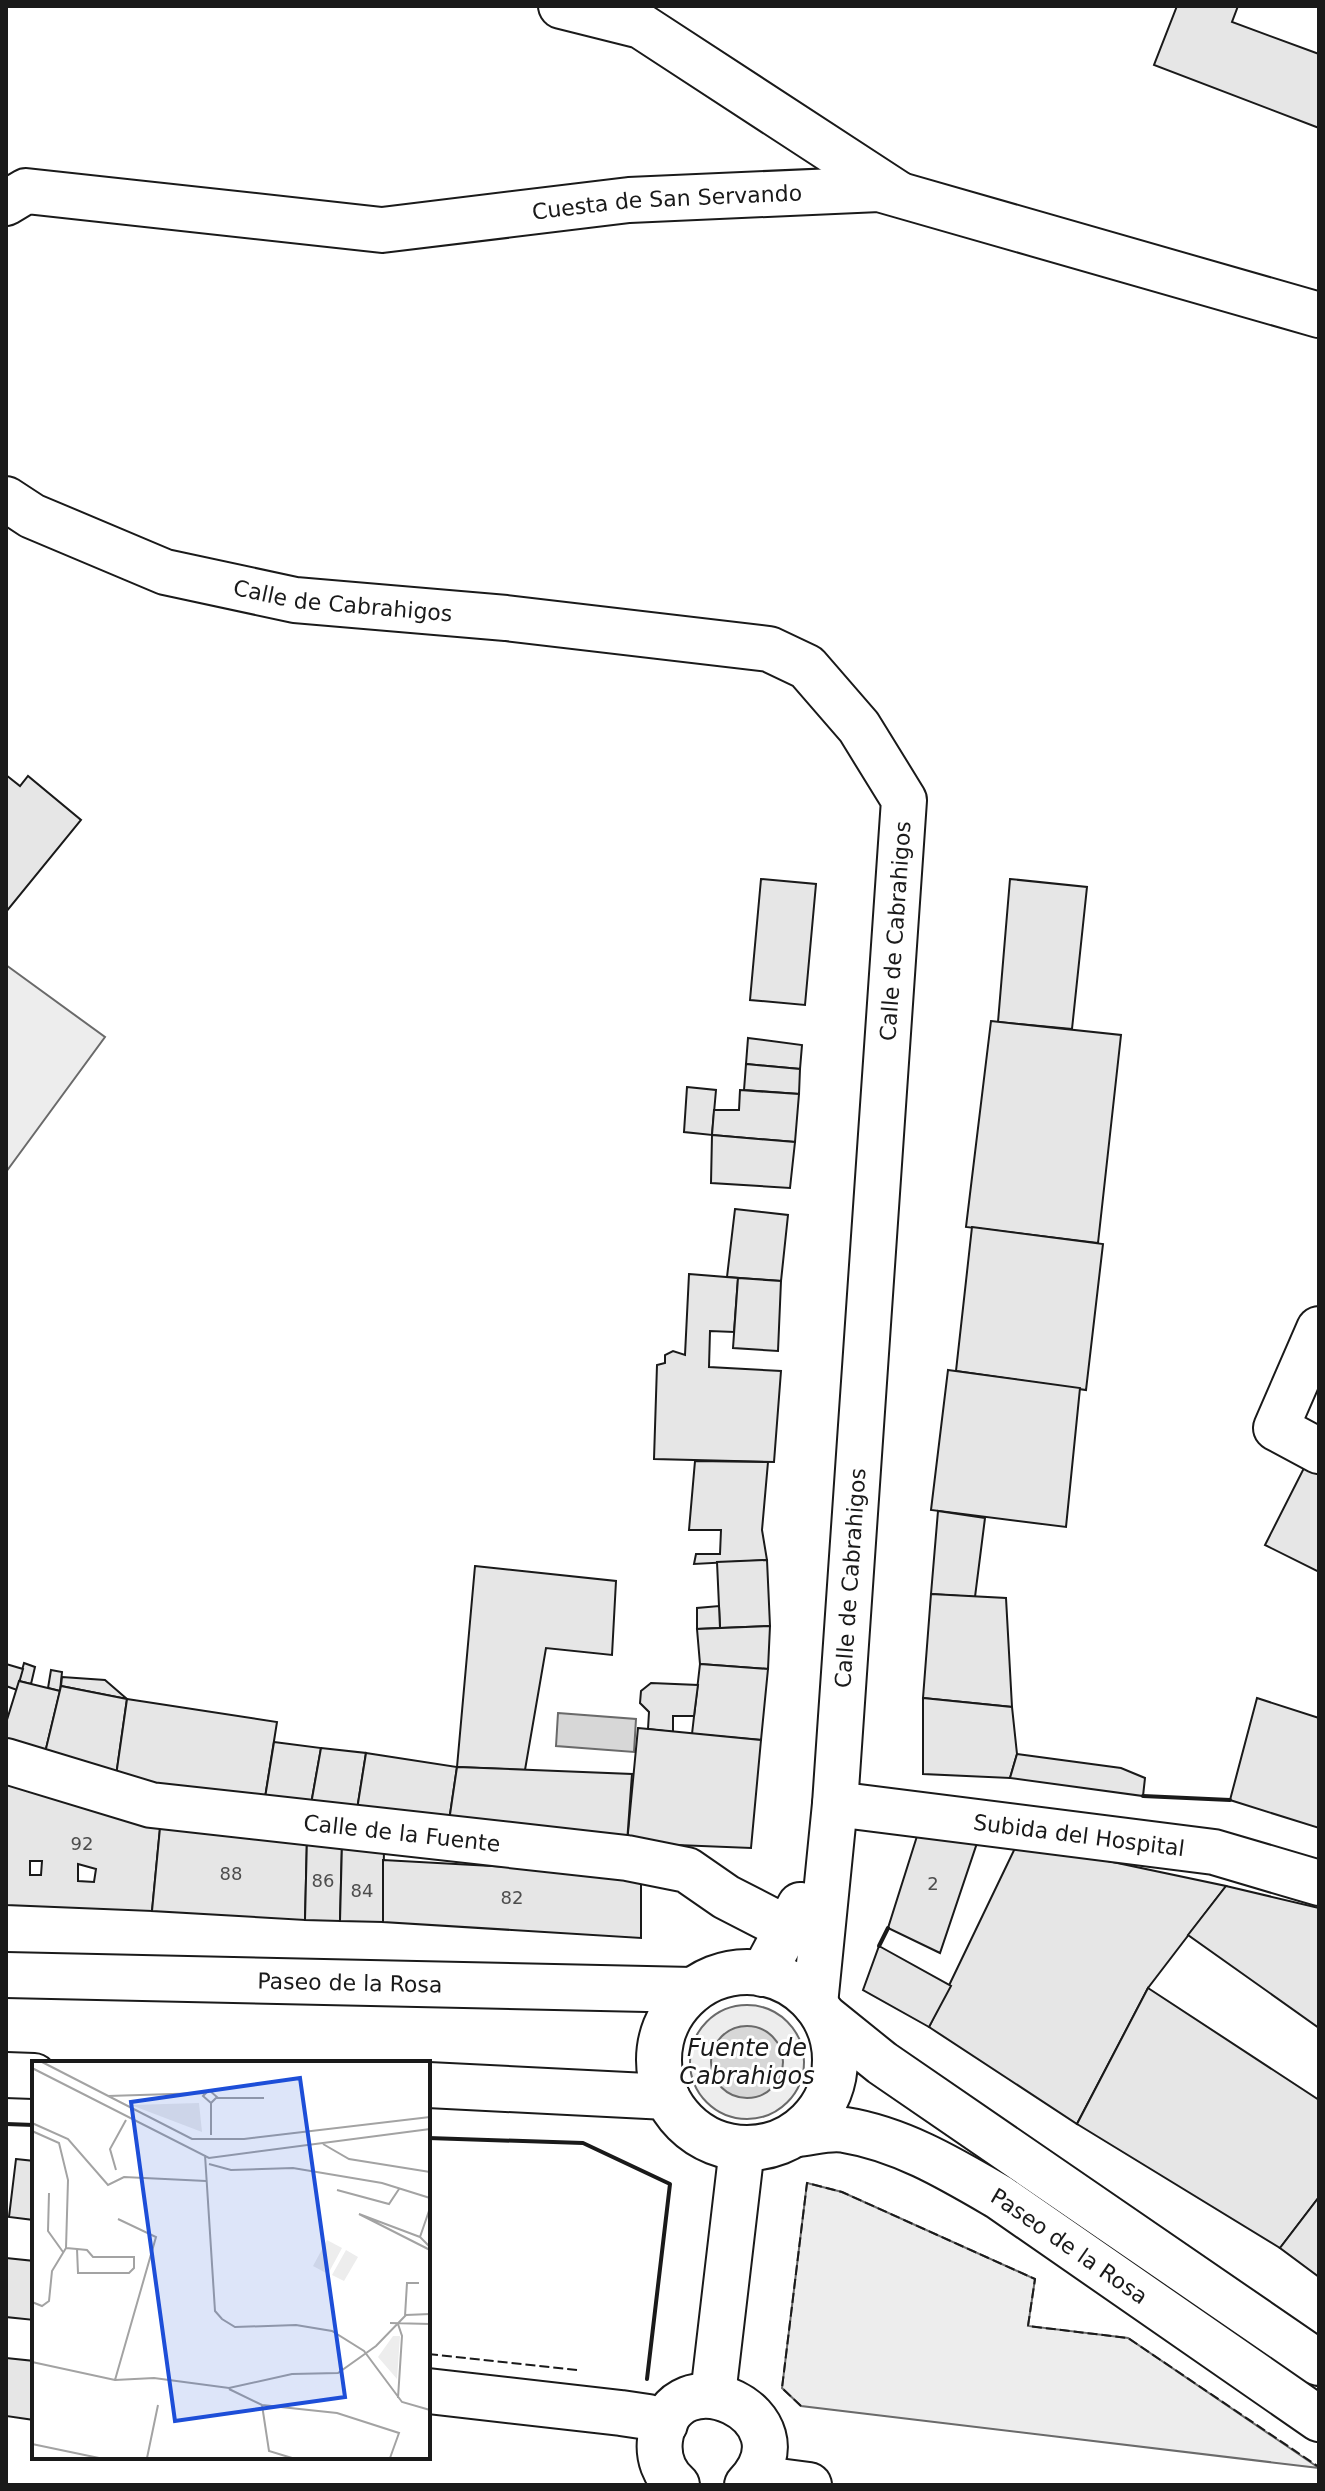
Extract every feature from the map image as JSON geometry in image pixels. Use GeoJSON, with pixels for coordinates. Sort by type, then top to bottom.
{"type":"FeatureCollection","features":[{"type":"Feature","properties":{"kind":"street"},"geometry":{"type":"LineString","coordinates":[[561,6],[640,16],[902,196]]}},
{"type":"Feature","properties":{"kind":"street","name":"Cuesta de San Servando"},"geometry":{"type":"LineString","coordinates":[[6,203],[26,191],[382,230],[629,200],[879,189],[1319,315]]}},
{"type":"Feature","properties":{"kind":"street","name":"Calle de Cabrahigos"},"geometry":{"type":"LineString","coordinates":[[6,499],[32,516],[165,572],[295,600],[506,618],[769,649],[807,667],[859,727],[904,800],[820,2011]]}},
{"type":"Feature","properties":{"kind":"street"},"geometry":{"type":"LineString","coordinates":[[1319,1329],[1276,1428],[1319,1451]]}},
{"type":"Feature","properties":{"kind":"street","name":"Calle de la Fuente"},"geometry":{"type":"LineString","coordinates":[[6,1761],[151,1805],[627,1858],[687,1870],[726,1897],[788,1929]]}},
{"type":"Feature","properties":{"kind":"street"},"geometry":{"type":"LineString","coordinates":[[763,1974],[788,1929],[832,1825]]}},
{"type":"Feature","properties":{"kind":"street","name":"Subida del Hospital"},"geometry":{"type":"LineString","coordinates":[[832,1825],[1214,1852],[1319,1883]]}},
{"type":"Feature","properties":{"kind":"street","name":"Paseo de la Rosa"},"geometry":{"type":"LineString","coordinates":[[1319,2363],[882,2063],[783,1979],[739,1972],[715,1978],[693,1990],[673,2012],[661,2039],[659,2069],[667,2097],[680,2118],[700,2135],[742,2148],[770,2146],[796,2134],[843,2129],[895,2143],[945,2166],[999,2197],[1319,2419]]}},
{"type":"Feature","properties":{"kind":"street","name":"Paseo de la Rosa"},"geometry":{"type":"LineString","coordinates":[[6,1975],[693,1990]]}},
{"type":"Feature","properties":{"kind":"street"},"geometry":{"type":"LineString","coordinates":[[796,2134],[816,2116],[833,2081],[834,2042],[820,2011]]}},
{"type":"Feature","properties":{"kind":"street"},"geometry":{"type":"LineString","coordinates":[[6,2075],[32,2076]]}},
{"type":"Feature","properties":{"kind":"street"},"geometry":{"type":"LineString","coordinates":[[430,2085],[667,2097]]}},
{"type":"Feature","properties":{"kind":"street"},"geometry":{"type":"LineString","coordinates":[[713,2395],[742,2148]]}},
{"type":"Feature","properties":{"kind":"street"},"geometry":{"type":"LineString","coordinates":[[430,2391],[621,2413],[665,2424]]}},
{"type":"Feature","properties":{"kind":"street"},"geometry":{"type":"LineString","coordinates":[[672,2484],[660,2453],[665,2424],[684,2402],[713,2395],[735,2401],[744,2408],[752,2415],[763,2436],[763,2458],[750,2482],[809,2485]]}},
{"type":"Feature","properties":{"kind":"shaded area"},"geometry":{"type":"Polygon","coordinates":[[[6,965],[105,1037],[6,1172],[6,965]]]}},
{"type":"Feature","properties":{"kind":"shaded area"},"geometry":{"type":"Polygon","coordinates":[[[747,2005],[769,2009],[788,2021],[800,2040],[804,2062],[800,2084],[788,2103],[769,2115],[747,2119],[725,2115],[706,2103],[694,2084],[690,2062],[694,2040],[706,2021],[725,2009],[747,2005]]]}},
{"type":"Feature","properties":{"kind":"shaded area"},"geometry":{"type":"Polygon","coordinates":[[[807,2183],[842,2192],[1035,2279],[1028,2326],[1128,2338],[1319,2468],[801,2406],[782,2388],[807,2183]]]}},
{"type":"Feature","properties":{"kind":"water"},"geometry":{"type":"Polygon","coordinates":[[[558,1713],[636,1719],[634,1752],[556,1746],[558,1713]]]}},
{"type":"Feature","properties":{"kind":"water","name":"Fuente de Cabrahigos"},"geometry":{"type":"Polygon","coordinates":[[[747,2026],[767,2032],[777,2042],[783,2062],[777,2082],[767,2092],[747,2098],[727,2092],[717,2082],[711,2062],[717,2042],[727,2032],[747,2026]]]}},
{"type":"Feature","properties":{"kind":"building"},"geometry":{"type":"Polygon","coordinates":[[[1177,6],[1238,6],[1232,22],[1319,54],[1319,128],[1154,65],[1177,6]]]}},
{"type":"Feature","properties":{"kind":"building"},"geometry":{"type":"Polygon","coordinates":[[[6,775],[20,786],[28,776],[81,820],[6,912],[6,775]]]}},
{"type":"Feature","properties":{"kind":"building"},"geometry":{"type":"Polygon","coordinates":[[[761,879],[816,884],[805,1005],[750,1000],[761,879]]]}},
{"type":"Feature","properties":{"kind":"building"},"geometry":{"type":"Polygon","coordinates":[[[1010,879],[1087,887],[1072,1029],[998,1022],[1010,879]]]}},
{"type":"Feature","properties":{"kind":"building"},"geometry":{"type":"Polygon","coordinates":[[[991,1021],[1121,1035],[1098,1243],[966,1227],[991,1021]]]}},
{"type":"Feature","properties":{"kind":"building"},"geometry":{"type":"Polygon","coordinates":[[[748,1038],[802,1045],[800,1069],[746,1064],[748,1038]]]}},
{"type":"Feature","properties":{"kind":"building"},"geometry":{"type":"Polygon","coordinates":[[[746,1064],[800,1069],[799,1094],[744,1090],[746,1064]]]}},
{"type":"Feature","properties":{"kind":"building"},"geometry":{"type":"Polygon","coordinates":[[[687,1087],[716,1090],[712,1135],[684,1132],[687,1087]]]}},
{"type":"Feature","properties":{"kind":"building"},"geometry":{"type":"Polygon","coordinates":[[[740,1090],[799,1094],[795,1142],[712,1135],[714,1110],[739,1110],[740,1090]]]}},
{"type":"Feature","properties":{"kind":"building"},"geometry":{"type":"Polygon","coordinates":[[[712,1135],[795,1142],[790,1188],[711,1183],[712,1135]]]}},
{"type":"Feature","properties":{"kind":"building"},"geometry":{"type":"Polygon","coordinates":[[[735,1209],[788,1215],[781,1281],[727,1277],[735,1209]]]}},
{"type":"Feature","properties":{"kind":"building"},"geometry":{"type":"Polygon","coordinates":[[[972,1227],[1103,1244],[1086,1390],[956,1371],[972,1227]]]}},
{"type":"Feature","properties":{"kind":"building"},"geometry":{"type":"Polygon","coordinates":[[[689,1274],[738,1278],[734,1332],[710,1331],[709,1367],[781,1371],[774,1462],[654,1459],[657,1365],[665,1363],[665,1355],[673,1351],[685,1355],[689,1274]]]}},
{"type":"Feature","properties":{"kind":"building"},"geometry":{"type":"Polygon","coordinates":[[[738,1278],[781,1281],[778,1351],[733,1348],[738,1278]]]}},
{"type":"Feature","properties":{"kind":"building"},"geometry":{"type":"Polygon","coordinates":[[[948,1370],[1080,1388],[1066,1527],[931,1510],[948,1370]]]}},
{"type":"Feature","properties":{"kind":"building"},"geometry":{"type":"Polygon","coordinates":[[[695,1461],[768,1462],[762,1530],[767,1560],[694,1564],[696,1554],[720,1554],[721,1530],[689,1530],[695,1461]]]}},
{"type":"Feature","properties":{"kind":"building"},"geometry":{"type":"Polygon","coordinates":[[[1305,1466],[1319,1473],[1319,1572],[1265,1545],[1305,1466]]]}},
{"type":"Feature","properties":{"kind":"building"},"geometry":{"type":"Polygon","coordinates":[[[938,1511],[985,1518],[975,1597],[931,1594],[938,1511]]]}},
{"type":"Feature","properties":{"kind":"building"},"geometry":{"type":"Polygon","coordinates":[[[767,1560],[770,1626],[720,1628],[717,1562],[767,1560]]]}},
{"type":"Feature","properties":{"kind":"building"},"geometry":{"type":"Polygon","coordinates":[[[475,1566],[616,1581],[612,1655],[546,1648],[525,1770],[457,1767],[475,1566]]]}},
{"type":"Feature","properties":{"kind":"building"},"geometry":{"type":"Polygon","coordinates":[[[931,1594],[1006,1598],[1012,1707],[923,1698],[931,1594]]]}},
{"type":"Feature","properties":{"kind":"building"},"geometry":{"type":"Polygon","coordinates":[[[719,1606],[720,1628],[697,1629],[697,1608],[719,1606]]]}},
{"type":"Feature","properties":{"kind":"building"},"geometry":{"type":"Polygon","coordinates":[[[770,1626],[768,1669],[700,1664],[697,1629],[770,1626]]]}},
{"type":"Feature","properties":{"kind":"building"},"geometry":{"type":"Polygon","coordinates":[[[24,1663],[35,1667],[31,1684],[19,1681],[24,1663]]]}},
{"type":"Feature","properties":{"kind":"building"},"geometry":{"type":"Polygon","coordinates":[[[6,1664],[23,1669],[17,1690],[6,1686],[6,1664]]]}},
{"type":"Feature","properties":{"kind":"building"},"geometry":{"type":"Polygon","coordinates":[[[700,1664],[768,1669],[761,1740],[692,1734],[700,1664]]]}},
{"type":"Feature","properties":{"kind":"building"},"geometry":{"type":"Polygon","coordinates":[[[51,1670],[62,1672],[60,1691],[48,1688],[51,1670]]]}},
{"type":"Feature","properties":{"kind":"building"},"geometry":{"type":"Polygon","coordinates":[[[62,1677],[105,1680],[127,1699],[61,1686],[62,1677]]]}},
{"type":"Feature","properties":{"kind":"building"},"geometry":{"type":"Polygon","coordinates":[[[19,1681],[60,1691],[44,1757],[6,1744],[6,1723],[19,1681]]]}},
{"type":"Feature","properties":{"kind":"building"},"geometry":{"type":"Polygon","coordinates":[[[651,1683],[698,1685],[694,1716],[673,1716],[673,1732],[648,1729],[649,1712],[640,1703],[641,1691],[651,1683]]]}},
{"type":"Feature","properties":{"kind":"building"},"geometry":{"type":"Polygon","coordinates":[[[61,1686],[127,1699],[115,1783],[44,1757],[61,1686]]]}},
{"type":"Feature","properties":{"kind":"building"},"geometry":{"type":"Polygon","coordinates":[[[923,1698],[1012,1707],[1017,1754],[1010,1778],[923,1774],[923,1698]]]}},
{"type":"Feature","properties":{"kind":"building"},"geometry":{"type":"Polygon","coordinates":[[[1257,1698],[1319,1718],[1319,1828],[1230,1800],[1257,1698]]]}},
{"type":"Feature","properties":{"kind":"building"},"geometry":{"type":"Polygon","coordinates":[[[127,1699],[277,1722],[264,1804],[115,1783],[127,1699]]]}},
{"type":"Feature","properties":{"kind":"building"},"geometry":{"type":"Polygon","coordinates":[[[638,1728],[761,1740],[751,1848],[627,1843],[638,1728]]]}},
{"type":"Feature","properties":{"kind":"building"},"geometry":{"type":"Polygon","coordinates":[[[274,1742],[321,1748],[310,1810],[264,1804],[274,1742]]]}},
{"type":"Feature","properties":{"kind":"building"},"geometry":{"type":"Polygon","coordinates":[[[321,1748],[366,1753],[356,1816],[310,1810],[321,1748]]]}},
{"type":"Feature","properties":{"kind":"building"},"geometry":{"type":"Polygon","coordinates":[[[366,1753],[457,1767],[448,1828],[356,1816],[366,1753]]]}},
{"type":"Feature","properties":{"kind":"building"},"geometry":{"type":"Polygon","coordinates":[[[1017,1754],[1121,1768],[1145,1778],[1143,1796],[1010,1778],[1017,1754]]]}},
{"type":"Feature","properties":{"kind":"building"},"geometry":{"type":"Polygon","coordinates":[[[457,1767],[632,1774],[627,1843],[448,1828],[457,1767]]]}},
{"type":"Feature","properties":{"kind":"building"},"geometry":{"type":"Polygon","coordinates":[[[6,1781],[160,1828],[152,1911],[6,1905],[6,1781]],[[30,1861],[30,1875],[41,1875],[42,1861],[30,1861]],[[78,1864],[78,1881],[94,1882],[96,1869],[78,1864]]]}},
{"type":"Feature","properties":{"kind":"building"},"geometry":{"type":"Polygon","coordinates":[[[160,1828],[307,1837],[305,1920],[152,1911],[160,1828]]]}},
{"type":"Feature","properties":{"kind":"building"},"geometry":{"type":"Polygon","coordinates":[[[918,1833],[978,1840],[940,1953],[888,1928],[918,1833]]]}},
{"type":"Feature","properties":{"kind":"building"},"geometry":{"type":"Polygon","coordinates":[[[307,1837],[342,1843],[340,1921],[305,1920],[307,1837]]]}},
{"type":"Feature","properties":{"kind":"building"},"geometry":{"type":"Polygon","coordinates":[[[1018,1842],[1226,1886],[1148,1988],[1077,2124],[929,2027],[1018,1842]]]}},
{"type":"Feature","properties":{"kind":"building"},"geometry":{"type":"Polygon","coordinates":[[[342,1843],[384,1847],[383,1922],[340,1921],[342,1843]]]}},
{"type":"Feature","properties":{"kind":"building"},"geometry":{"type":"Polygon","coordinates":[[[383,1860],[641,1874],[641,1938],[383,1922],[383,1860]]]}},
{"type":"Feature","properties":{"kind":"building"},"geometry":{"type":"Polygon","coordinates":[[[1226,1886],[1319,1908],[1319,2028],[1188,1935],[1226,1886]]]}},
{"type":"Feature","properties":{"kind":"building"},"geometry":{"type":"Polygon","coordinates":[[[879,1946],[951,1986],[929,2027],[863,1990],[879,1946]]]}},
{"type":"Feature","properties":{"kind":"building"},"geometry":{"type":"Polygon","coordinates":[[[1148,1988],[1319,2100],[1319,2197],[1280,2248],[1077,2124],[1148,1988]]]}},
{"type":"Feature","properties":{"kind":"building"},"geometry":{"type":"Polygon","coordinates":[[[16,2159],[32,2161],[32,2220],[9,2217],[16,2159]]]}},
{"type":"Feature","properties":{"kind":"building"},"geometry":{"type":"Polygon","coordinates":[[[1319,2197],[1319,2277],[1280,2248],[1319,2197]]]}},
{"type":"Feature","properties":{"kind":"building"},"geometry":{"type":"Polygon","coordinates":[[[6,2258],[32,2261],[32,2320],[6,2317],[6,2258]]]}},
{"type":"Feature","properties":{"kind":"building"},"geometry":{"type":"Polygon","coordinates":[[[6,2358],[32,2361],[32,2420],[6,2416],[6,2358]]]}},
{"type":"Feature","properties":{"kind":"fence"},"geometry":{"type":"LineString","coordinates":[[801,2406],[782,2388],[807,2183],[842,2192],[1035,2279],[1028,2326],[1128,2338],[1319,2467]]}},
{"type":"Feature","properties":{"kind":"fence"},"geometry":{"type":"LineString","coordinates":[[430,2354],[577,2370]]}},
{"type":"Feature","properties":{"kind":"wall"},"geometry":{"type":"LineString","coordinates":[[1143,1796],[1230,1800]]}},
{"type":"Feature","properties":{"kind":"wall"},"geometry":{"type":"LineString","coordinates":[[879,1946],[888,1928]]}},
{"type":"Feature","properties":{"kind":"wall"},"geometry":{"type":"LineString","coordinates":[[6,2124],[32,2125]]}},
{"type":"Feature","properties":{"kind":"wall"},"geometry":{"type":"LineString","coordinates":[[430,2138],[583,2143],[670,2184],[647,2379]]}}]}
